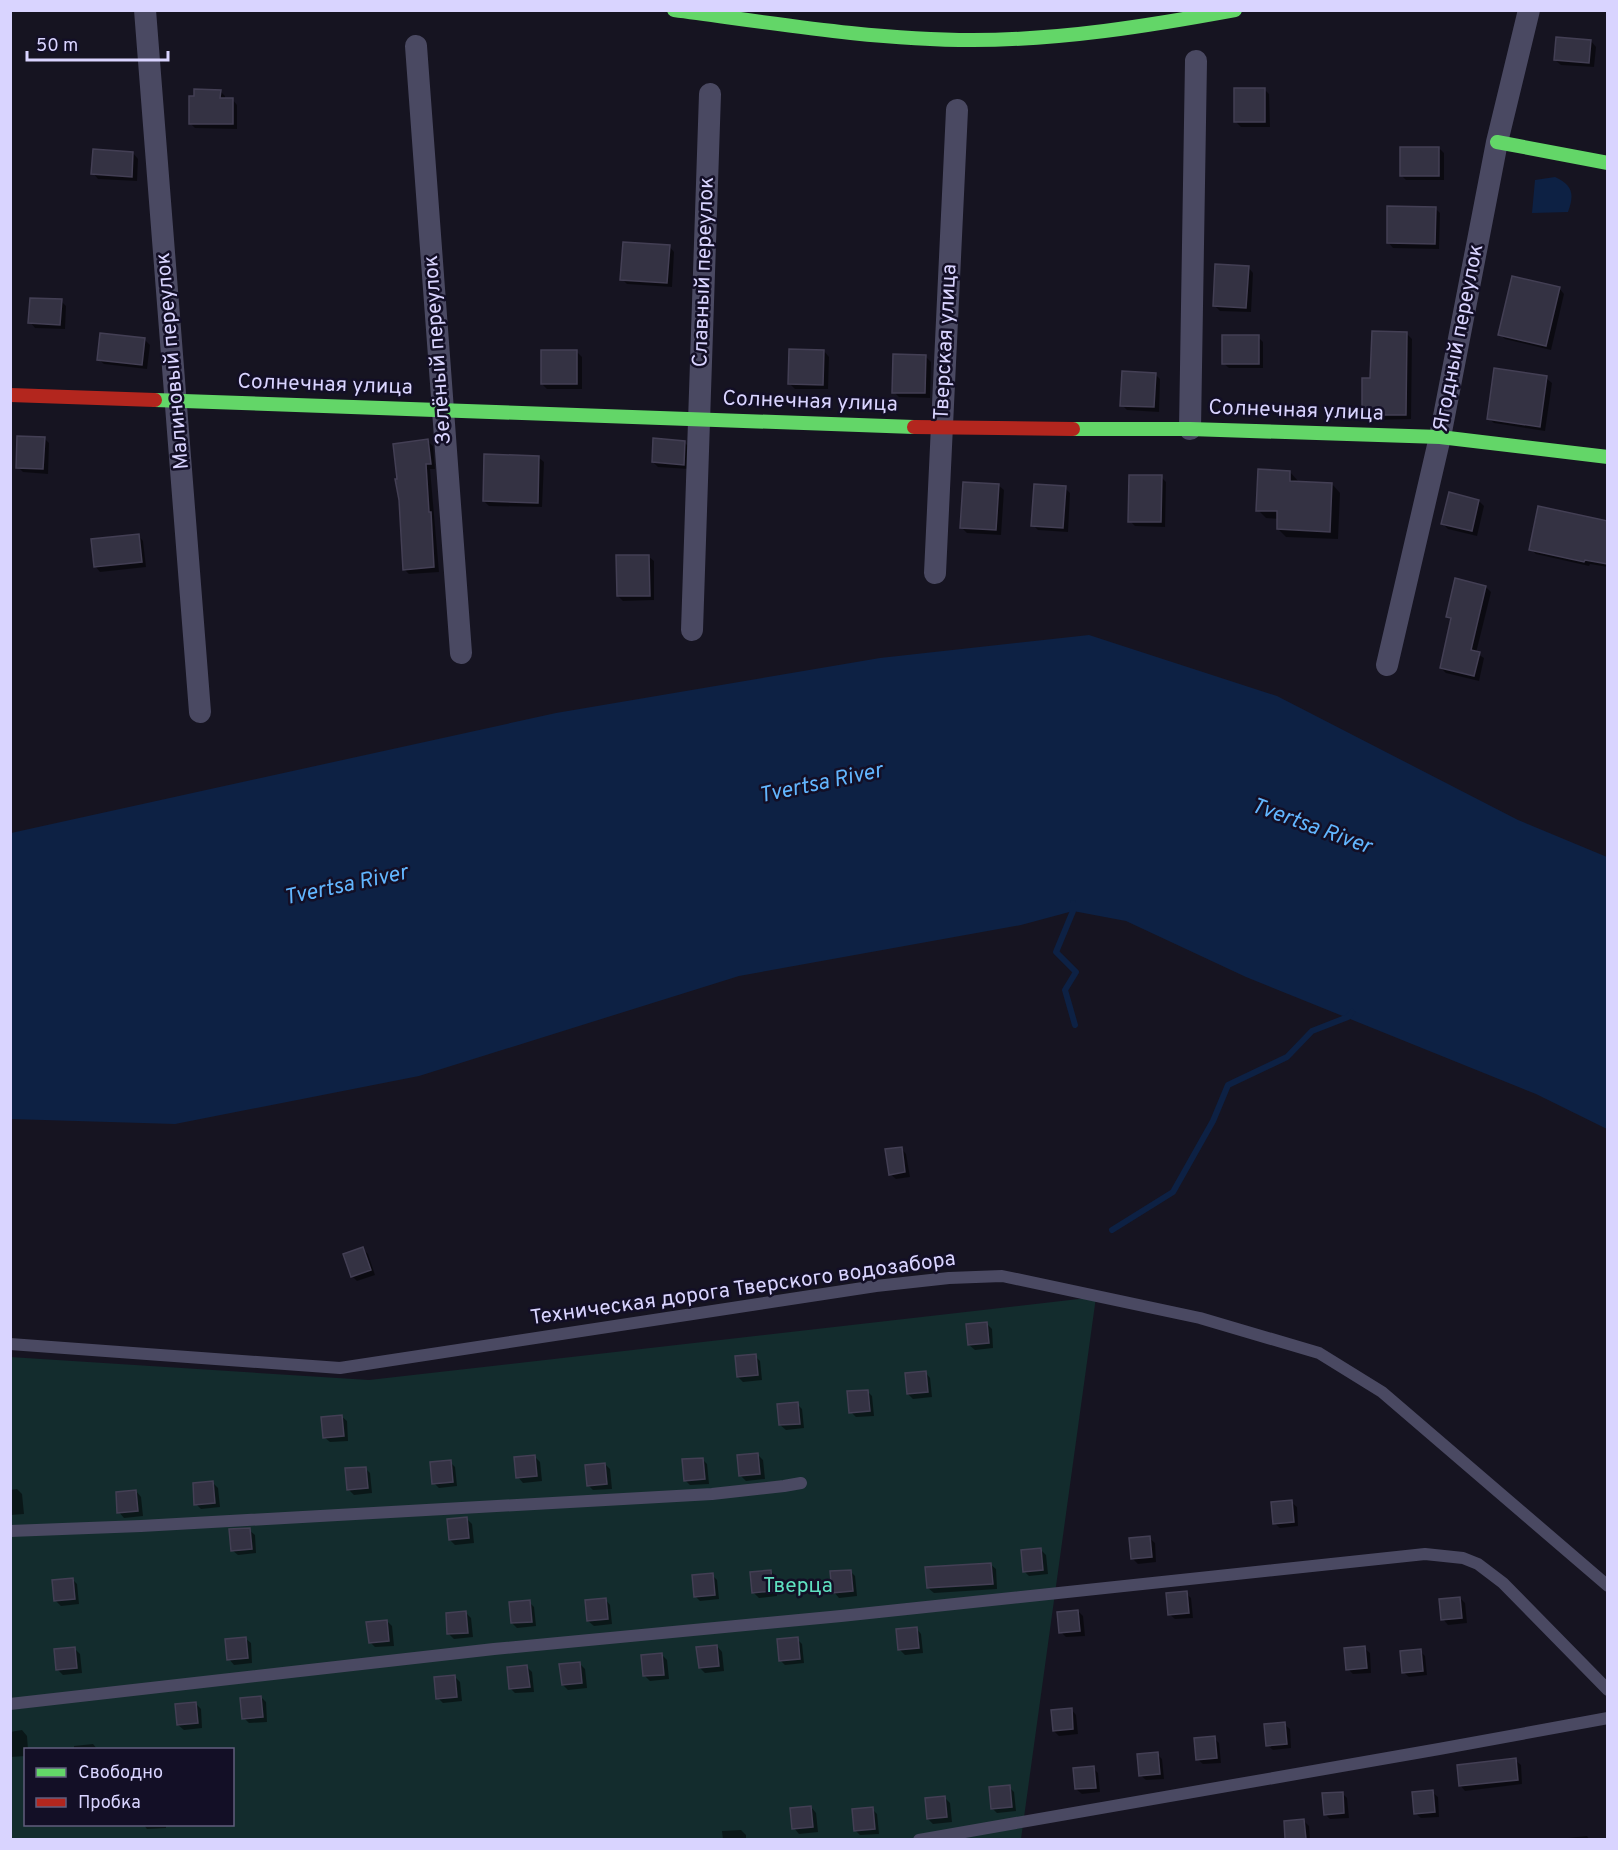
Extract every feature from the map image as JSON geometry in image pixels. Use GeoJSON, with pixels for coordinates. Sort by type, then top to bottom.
{"type":"FeatureCollection","features":[{"type":"Feature","properties":{"kind":"street","name":"Малиновый переулок"},"geometry":{"type":"LineString","coordinates":[[145,10],[200,712]]}},
{"type":"Feature","properties":{"kind":"street"},"geometry":{"type":"LineString","coordinates":[[674,10],[864,34],[918,39],[973,40],[1082,35],[1235,10]]}},
{"type":"Feature","properties":{"kind":"street","name":"Ягодный переулок"},"geometry":{"type":"LineString","coordinates":[[1387,665],[1440,436],[1497,142],[1529,10]]}},
{"type":"Feature","properties":{"kind":"street","name":"Зелёный переулок"},"geometry":{"type":"LineString","coordinates":[[416,46],[461,653]]}},
{"type":"Feature","properties":{"kind":"street"},"geometry":{"type":"LineString","coordinates":[[1190,429],[1196,61]]}},
{"type":"Feature","properties":{"kind":"street","name":"Славный переулок"},"geometry":{"type":"LineString","coordinates":[[692,630],[710,94]]}},
{"type":"Feature","properties":{"kind":"street","name":"Тверская улица"},"geometry":{"type":"LineString","coordinates":[[935,573],[957,110]]}},
{"type":"Feature","properties":{"kind":"street"},"geometry":{"type":"LineString","coordinates":[[1497,142],[1608,163]]}},
{"type":"Feature","properties":{"kind":"street","name":"Солнечная улица"},"geometry":{"type":"LineString","coordinates":[[10,395],[942,428],[1190,429],[1440,436],[1608,458]]}},
{"type":"Feature","properties":{"kind":"lane","name":"Техническая дорога Тверского водозабора"},"geometry":{"type":"LineString","coordinates":[[10,1344],[340,1368],[876,1286],[949,1278],[1002,1276],[1200,1318],[1319,1353],[1382,1392],[1608,1586]]}},
{"type":"Feature","properties":{"kind":"lane"},"geometry":{"type":"LineString","coordinates":[[10,1531],[141,1526],[712,1494],[801,1483]]}},
{"type":"Feature","properties":{"kind":"lane"},"geometry":{"type":"LineString","coordinates":[[10,1704],[494,1649],[841,1616],[1425,1554],[1463,1558],[1478,1564],[1503,1583],[1608,1690]]}},
{"type":"Feature","properties":{"kind":"lane"},"geometry":{"type":"LineString","coordinates":[[920,1839],[1608,1718]]}},
{"type":"Feature","properties":{"kind":"green space","name":"Тверца"},"geometry":{"type":"Polygon","coordinates":[[[1096,1297],[1021,1839],[11,1839],[10,1357],[369,1380],[1096,1297]]]}},
{"type":"Feature","properties":{"kind":"water"},"geometry":{"type":"Polygon","coordinates":[[[1555,177],[1565,183],[1570,190],[1571,200],[1568,212],[1532,213],[1535,180],[1555,177]]]}},
{"type":"Feature","properties":{"kind":"water","name":"Tvertsa River"},"geometry":{"type":"Polygon","coordinates":[[[1089,635],[1277,696],[1518,820],[1607,857],[1607,1129],[1536,1094],[1246,977],[1126,921],[1073,911],[1021,925],[739,976],[419,1076],[175,1124],[11,1119],[11,833],[556,713],[880,658],[1089,635]]]}},
{"type":"Feature","properties":{"kind":"building"},"geometry":{"type":"Polygon","coordinates":[[[1556,37],[1591,40],[1589,63],[1554,60],[1556,37]]]}},
{"type":"Feature","properties":{"kind":"building"},"geometry":{"type":"Polygon","coordinates":[[[1234,88],[1265,88],[1265,122],[1234,122],[1234,88]]]}},
{"type":"Feature","properties":{"kind":"building"},"geometry":{"type":"Polygon","coordinates":[[[194,89],[221,90],[220,98],[233,98],[233,124],[189,124],[189,96],[194,96],[194,89]]]}},
{"type":"Feature","properties":{"kind":"building"},"geometry":{"type":"Polygon","coordinates":[[[1400,147],[1439,147],[1439,176],[1400,176],[1400,147]]]}},
{"type":"Feature","properties":{"kind":"building"},"geometry":{"type":"Polygon","coordinates":[[[93,149],[133,152],[132,177],[91,174],[93,149]]]}},
{"type":"Feature","properties":{"kind":"building"},"geometry":{"type":"Polygon","coordinates":[[[1387,206],[1436,207],[1435,244],[1387,243],[1387,206]]]}},
{"type":"Feature","properties":{"kind":"building"},"geometry":{"type":"Polygon","coordinates":[[[623,242],[670,245],[667,283],[620,280],[623,242]]]}},
{"type":"Feature","properties":{"kind":"building"},"geometry":{"type":"Polygon","coordinates":[[[1215,264],[1249,266],[1246,308],[1213,306],[1215,264]]]}},
{"type":"Feature","properties":{"kind":"building"},"geometry":{"type":"Polygon","coordinates":[[[1512,276],[1560,287],[1546,346],[1498,335],[1512,276]]]}},
{"type":"Feature","properties":{"kind":"building"},"geometry":{"type":"Polygon","coordinates":[[[30,298],[62,299],[60,325],[28,323],[30,298]]]}},
{"type":"Feature","properties":{"kind":"building"},"geometry":{"type":"Polygon","coordinates":[[[1372,331],[1407,332],[1406,415],[1362,415],[1362,378],[1370,378],[1372,331]]]}},
{"type":"Feature","properties":{"kind":"building"},"geometry":{"type":"Polygon","coordinates":[[[100,333],[145,338],[142,365],[97,360],[100,333]]]}},
{"type":"Feature","properties":{"kind":"building"},"geometry":{"type":"Polygon","coordinates":[[[1222,335],[1259,335],[1259,364],[1222,364],[1222,335]]]}},
{"type":"Feature","properties":{"kind":"building"},"geometry":{"type":"Polygon","coordinates":[[[789,349],[824,350],[823,385],[788,384],[789,349]]]}},
{"type":"Feature","properties":{"kind":"building"},"geometry":{"type":"Polygon","coordinates":[[[541,350],[577,350],[577,384],[541,384],[541,350]]]}},
{"type":"Feature","properties":{"kind":"building"},"geometry":{"type":"Polygon","coordinates":[[[893,354],[926,355],[925,393],[892,393],[893,354]]]}},
{"type":"Feature","properties":{"kind":"building"},"geometry":{"type":"Polygon","coordinates":[[[1494,368],[1547,376],[1540,427],[1487,419],[1494,368]]]}},
{"type":"Feature","properties":{"kind":"building"},"geometry":{"type":"Polygon","coordinates":[[[1122,371],[1156,373],[1154,407],[1120,406],[1122,371]]]}},
{"type":"Feature","properties":{"kind":"building"},"geometry":{"type":"Polygon","coordinates":[[[17,436],[45,437],[43,469],[16,468],[17,436]]]}},
{"type":"Feature","properties":{"kind":"building"},"geometry":{"type":"Polygon","coordinates":[[[653,438],[685,441],[684,465],[652,462],[653,438]]]}},
{"type":"Feature","properties":{"kind":"building"},"geometry":{"type":"Polygon","coordinates":[[[428,439],[431,464],[426,464],[434,567],[403,570],[393,444],[428,439]]]}},
{"type":"Feature","properties":{"kind":"building"},"geometry":{"type":"Polygon","coordinates":[[[484,454],[539,456],[538,503],[483,501],[484,454]]]}},
{"type":"Feature","properties":{"kind":"building"},"geometry":{"type":"Polygon","coordinates":[[[1258,469],[1290,471],[1290,481],[1332,483],[1330,532],[1277,529],[1277,511],[1256,511],[1258,469]]]}},
{"type":"Feature","properties":{"kind":"building"},"geometry":{"type":"Polygon","coordinates":[[[1129,475],[1162,475],[1161,522],[1128,522],[1129,475]]]}},
{"type":"Feature","properties":{"kind":"building"},"geometry":{"type":"Polygon","coordinates":[[[963,482],[999,484],[996,530],[960,528],[963,482]]]}},
{"type":"Feature","properties":{"kind":"building"},"geometry":{"type":"Polygon","coordinates":[[[1034,484],[1066,486],[1063,528],[1031,526],[1034,484]]]}},
{"type":"Feature","properties":{"kind":"building"},"geometry":{"type":"Polygon","coordinates":[[[1449,492],[1479,500],[1472,531],[1441,524],[1449,492]]]}},
{"type":"Feature","properties":{"kind":"building"},"geometry":{"type":"Polygon","coordinates":[[[1538,506],[1608,521],[1608,564],[1585,560],[1584,562],[1529,550],[1538,506]]]}},
{"type":"Feature","properties":{"kind":"building"},"geometry":{"type":"Polygon","coordinates":[[[139,534],[142,562],[94,567],[91,539],[139,534]]]}},
{"type":"Feature","properties":{"kind":"building"},"geometry":{"type":"Polygon","coordinates":[[[616,555],[649,555],[650,596],[617,596],[616,555]]]}},
{"type":"Feature","properties":{"kind":"building"},"geometry":{"type":"Polygon","coordinates":[[[1455,578],[1486,586],[1471,650],[1480,652],[1474,676],[1440,668],[1451,618],[1446,617],[1455,578]]]}},
{"type":"Feature","properties":{"kind":"building"},"geometry":{"type":"Polygon","coordinates":[[[902,1147],[905,1172],[889,1175],[885,1149],[902,1147]]]}},
{"type":"Feature","properties":{"kind":"building"},"geometry":{"type":"Polygon","coordinates":[[[363,1247],[371,1270],[351,1277],[343,1254],[363,1247]]]}},
{"type":"Feature","properties":{"kind":"building"},"geometry":{"type":"Polygon","coordinates":[[[987,1322],[989,1343],[968,1345],[966,1324],[987,1322]]]}},
{"type":"Feature","properties":{"kind":"building"},"geometry":{"type":"Polygon","coordinates":[[[756,1354],[758,1375],[737,1377],[735,1356],[756,1354]]]}},
{"type":"Feature","properties":{"kind":"building"},"geometry":{"type":"Polygon","coordinates":[[[926,1371],[928,1392],[907,1394],[905,1373],[926,1371]]]}},
{"type":"Feature","properties":{"kind":"building"},"geometry":{"type":"Polygon","coordinates":[[[868,1390],[870,1411],[849,1413],[847,1391],[868,1390]]]}},
{"type":"Feature","properties":{"kind":"building"},"geometry":{"type":"Polygon","coordinates":[[[798,1402],[800,1424],[779,1425],[777,1404],[798,1402]]]}},
{"type":"Feature","properties":{"kind":"building"},"geometry":{"type":"Polygon","coordinates":[[[342,1415],[344,1436],[323,1438],[321,1417],[342,1415]]]}},
{"type":"Feature","properties":{"kind":"building"},"geometry":{"type":"Polygon","coordinates":[[[758,1453],[760,1474],[739,1476],[737,1455],[758,1453]]]}},
{"type":"Feature","properties":{"kind":"building"},"geometry":{"type":"Polygon","coordinates":[[[535,1455],[537,1476],[516,1478],[514,1457],[535,1455]]]}},
{"type":"Feature","properties":{"kind":"building"},"geometry":{"type":"Polygon","coordinates":[[[703,1458],[705,1479],[684,1481],[682,1459],[703,1458]]]}},
{"type":"Feature","properties":{"kind":"building"},"geometry":{"type":"Polygon","coordinates":[[[451,1460],[453,1482],[432,1484],[430,1462],[451,1460]]]}},
{"type":"Feature","properties":{"kind":"building"},"geometry":{"type":"Polygon","coordinates":[[[605,1463],[607,1484],[587,1486],[585,1465],[605,1463]]]}},
{"type":"Feature","properties":{"kind":"building"},"geometry":{"type":"Polygon","coordinates":[[[366,1467],[368,1488],[347,1490],[345,1468],[366,1467]]]}},
{"type":"Feature","properties":{"kind":"building"},"geometry":{"type":"Polygon","coordinates":[[[213,1481],[215,1503],[194,1505],[193,1483],[213,1481]]]}},
{"type":"Feature","properties":{"kind":"building"},"geometry":{"type":"Polygon","coordinates":[[[136,1490],[138,1511],[117,1513],[116,1492],[136,1490]]]}},
{"type":"Feature","properties":{"kind":"building"},"geometry":{"type":"Polygon","coordinates":[[[1292,1500],[1294,1522],[1273,1524],[1271,1502],[1292,1500]]]}},
{"type":"Feature","properties":{"kind":"building"},"geometry":{"type":"Polygon","coordinates":[[[467,1517],[469,1538],[449,1540],[447,1519],[467,1517]]]}},
{"type":"Feature","properties":{"kind":"building"},"geometry":{"type":"Polygon","coordinates":[[[250,1528],[252,1549],[231,1551],[229,1529],[250,1528]]]}},
{"type":"Feature","properties":{"kind":"building"},"geometry":{"type":"Polygon","coordinates":[[[1150,1536],[1152,1557],[1131,1559],[1129,1538],[1150,1536]]]}},
{"type":"Feature","properties":{"kind":"building"},"geometry":{"type":"Polygon","coordinates":[[[1041,1548],[1043,1570],[1023,1572],[1021,1550],[1041,1548]]]}},
{"type":"Feature","properties":{"kind":"building"},"geometry":{"type":"Polygon","coordinates":[[[991,1563],[993,1584],[927,1588],[925,1567],[991,1563]]]}},
{"type":"Feature","properties":{"kind":"building"},"geometry":{"type":"Polygon","coordinates":[[[771,1570],[773,1591],[752,1593],[750,1572],[771,1570]]]}},
{"type":"Feature","properties":{"kind":"building"},"geometry":{"type":"Polygon","coordinates":[[[851,1570],[853,1591],[832,1593],[830,1571],[851,1570]]]}},
{"type":"Feature","properties":{"kind":"building"},"geometry":{"type":"Polygon","coordinates":[[[713,1573],[715,1595],[694,1597],[692,1575],[713,1573]]]}},
{"type":"Feature","properties":{"kind":"building"},"geometry":{"type":"Polygon","coordinates":[[[73,1578],[75,1599],[54,1601],[52,1580],[73,1578]]]}},
{"type":"Feature","properties":{"kind":"building"},"geometry":{"type":"Polygon","coordinates":[[[1187,1591],[1189,1613],[1168,1615],[1166,1593],[1187,1591]]]}},
{"type":"Feature","properties":{"kind":"building"},"geometry":{"type":"Polygon","coordinates":[[[1460,1597],[1462,1618],[1441,1620],[1439,1599],[1460,1597]]]}},
{"type":"Feature","properties":{"kind":"building"},"geometry":{"type":"Polygon","coordinates":[[[606,1598],[608,1619],[587,1621],[585,1600],[606,1598]]]}},
{"type":"Feature","properties":{"kind":"building"},"geometry":{"type":"Polygon","coordinates":[[[530,1600],[532,1622],[511,1623],[509,1602],[530,1600]]]}},
{"type":"Feature","properties":{"kind":"building"},"geometry":{"type":"Polygon","coordinates":[[[1078,1610],[1080,1631],[1059,1633],[1057,1612],[1078,1610]]]}},
{"type":"Feature","properties":{"kind":"building"},"geometry":{"type":"Polygon","coordinates":[[[466,1611],[468,1633],[447,1634],[446,1613],[466,1611]]]}},
{"type":"Feature","properties":{"kind":"building"},"geometry":{"type":"Polygon","coordinates":[[[387,1620],[389,1641],[369,1643],[366,1622],[387,1620]]]}},
{"type":"Feature","properties":{"kind":"building"},"geometry":{"type":"Polygon","coordinates":[[[917,1627],[919,1648],[898,1650],[896,1629],[917,1627]]]}},
{"type":"Feature","properties":{"kind":"building"},"geometry":{"type":"Polygon","coordinates":[[[246,1637],[248,1658],[227,1660],[225,1639],[246,1637]]]}},
{"type":"Feature","properties":{"kind":"building"},"geometry":{"type":"Polygon","coordinates":[[[798,1637],[800,1659],[779,1661],[777,1639],[798,1637]]]}},
{"type":"Feature","properties":{"kind":"building"},"geometry":{"type":"Polygon","coordinates":[[[717,1645],[719,1666],[699,1668],[696,1647],[717,1645]]]}},
{"type":"Feature","properties":{"kind":"building"},"geometry":{"type":"Polygon","coordinates":[[[1365,1646],[1367,1668],[1346,1670],[1344,1648],[1365,1646]]]}},
{"type":"Feature","properties":{"kind":"building"},"geometry":{"type":"Polygon","coordinates":[[[75,1647],[77,1668],[56,1670],[54,1649],[75,1647]]]}},
{"type":"Feature","properties":{"kind":"building"},"geometry":{"type":"Polygon","coordinates":[[[1421,1649],[1423,1671],[1402,1673],[1400,1651],[1421,1649]]]}},
{"type":"Feature","properties":{"kind":"building"},"geometry":{"type":"Polygon","coordinates":[[[662,1653],[664,1675],[643,1676],[641,1655],[662,1653]]]}},
{"type":"Feature","properties":{"kind":"building"},"geometry":{"type":"Polygon","coordinates":[[[580,1662],[582,1683],[562,1685],[559,1664],[580,1662]]]}},
{"type":"Feature","properties":{"kind":"building"},"geometry":{"type":"Polygon","coordinates":[[[527,1665],[530,1687],[509,1689],[507,1667],[527,1665]]]}},
{"type":"Feature","properties":{"kind":"building"},"geometry":{"type":"Polygon","coordinates":[[[455,1675],[457,1697],[436,1699],[434,1677],[455,1675]]]}},
{"type":"Feature","properties":{"kind":"building"},"geometry":{"type":"Polygon","coordinates":[[[261,1696],[263,1717],[242,1719],[240,1698],[261,1696]]]}},
{"type":"Feature","properties":{"kind":"building"},"geometry":{"type":"Polygon","coordinates":[[[196,1702],[198,1723],[177,1725],[175,1704],[196,1702]]]}},
{"type":"Feature","properties":{"kind":"building"},"geometry":{"type":"Polygon","coordinates":[[[1072,1708],[1073,1729],[1053,1731],[1051,1710],[1072,1708]]]}},
{"type":"Feature","properties":{"kind":"building"},"geometry":{"type":"Polygon","coordinates":[[[1285,1722],[1287,1744],[1266,1746],[1264,1724],[1285,1722]]]}},
{"type":"Feature","properties":{"kind":"building"},"geometry":{"type":"Polygon","coordinates":[[[1215,1736],[1217,1758],[1196,1760],[1194,1738],[1215,1736]]]}},
{"type":"Feature","properties":{"kind":"building"},"geometry":{"type":"Polygon","coordinates":[[[1158,1752],[1160,1774],[1139,1776],[1137,1754],[1158,1752]]]}},
{"type":"Feature","properties":{"kind":"building"},"geometry":{"type":"Polygon","coordinates":[[[1516,1758],[1518,1780],[1459,1786],[1457,1765],[1516,1758]]]}},
{"type":"Feature","properties":{"kind":"building"},"geometry":{"type":"Polygon","coordinates":[[[1094,1766],[1096,1788],[1075,1789],[1073,1768],[1094,1766]]]}},
{"type":"Feature","properties":{"kind":"building"},"geometry":{"type":"Polygon","coordinates":[[[1010,1785],[1012,1807],[991,1809],[989,1787],[1010,1785]]]}},
{"type":"Feature","properties":{"kind":"building"},"geometry":{"type":"Polygon","coordinates":[[[1433,1790],[1435,1812],[1414,1814],[1412,1792],[1433,1790]]]}},
{"type":"Feature","properties":{"kind":"building"},"geometry":{"type":"Polygon","coordinates":[[[1343,1792],[1344,1813],[1324,1815],[1322,1793],[1343,1792]]]}},
{"type":"Feature","properties":{"kind":"building"},"geometry":{"type":"Polygon","coordinates":[[[945,1796],[947,1817],[927,1819],[925,1798],[945,1796]]]}},
{"type":"Feature","properties":{"kind":"building"},"geometry":{"type":"Polygon","coordinates":[[[811,1806],[813,1827],[792,1829],[790,1808],[811,1806]]]}},
{"type":"Feature","properties":{"kind":"building"},"geometry":{"type":"Polygon","coordinates":[[[873,1807],[875,1829],[854,1831],[852,1809],[873,1807]]]}},
{"type":"Feature","properties":{"kind":"building"},"geometry":{"type":"Polygon","coordinates":[[[1304,1819],[1306,1839],[1285,1839],[1284,1821],[1304,1819]]]}},
{"type":"Feature","properties":{"kind":"waterway"},"geometry":{"type":"LineString","coordinates":[[1073,903],[1073,911],[1056,952],[1076,972],[1065,990],[1075,1025]]}},
{"type":"Feature","properties":{"kind":"waterway"},"geometry":{"type":"LineString","coordinates":[[1112,1230],[1173,1192],[1213,1121],[1228,1085],[1287,1057],[1312,1031],[1348,1017],[1352,1012]]}},
{"type":"Feature","properties":{"kind":"traffic: fast"},"geometry":{"type":"LineString","coordinates":[[674,10],[861,34],[973,40],[1039,38],[1104,31],[1235,10]]}},
{"type":"Feature","properties":{"kind":"traffic: fast"},"geometry":{"type":"LineString","coordinates":[[1497,142],[1608,163]]}},
{"type":"Feature","properties":{"kind":"traffic: fast"},"geometry":{"type":"LineString","coordinates":[[155,400],[914,427]]}},
{"type":"Feature","properties":{"kind":"traffic: fast"},"geometry":{"type":"LineString","coordinates":[[1073,429],[1190,429],[1440,437],[1608,457]]}},
{"type":"Feature","properties":{"kind":"traffic: jam"},"geometry":{"type":"LineString","coordinates":[[10,395],[155,400]]}},
{"type":"Feature","properties":{"kind":"traffic: jam"},"geometry":{"type":"LineString","coordinates":[[914,427],[1073,429]]}}]}
